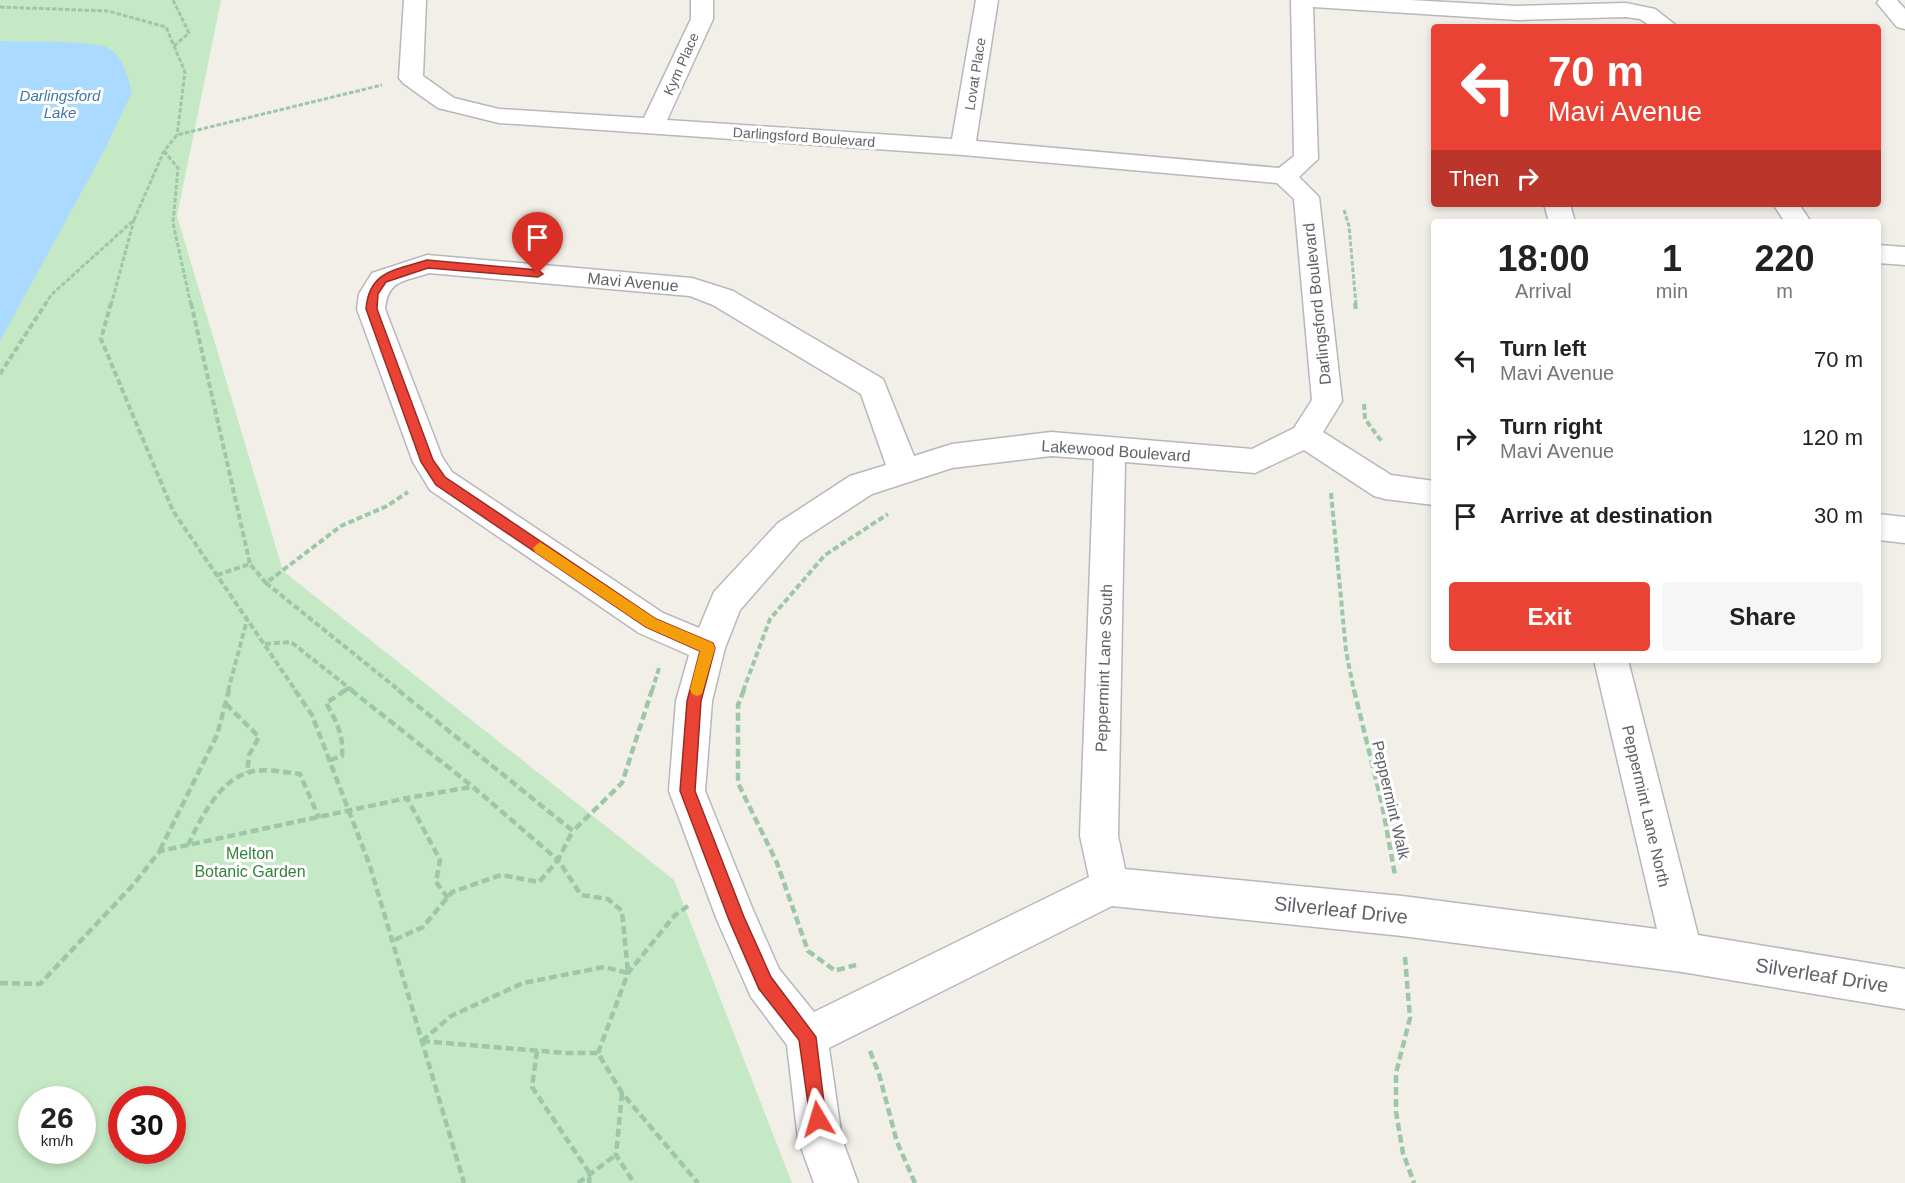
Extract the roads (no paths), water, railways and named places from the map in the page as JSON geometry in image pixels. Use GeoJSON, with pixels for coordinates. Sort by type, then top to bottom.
{"type":"FeatureCollection","features":[{"type":"Feature","properties":{"kind":"street","name":"Darlingsford Boulevard"},"geometry":{"type":"LineString","coordinates":[[415,0],[411,78],[446,103],[499,116],[963,147],[1284,176],[1306,197],[1328,401],[1305,436]]}},
{"type":"Feature","properties":{"kind":"street","name":"Kym Place"},"geometry":{"type":"LineString","coordinates":[[652,127],[702,19],[702,0]]}},
{"type":"Feature","properties":{"kind":"street","name":"Lovat Place"},"geometry":{"type":"LineString","coordinates":[[963,147],[987,0]]}},
{"type":"Feature","properties":{"kind":"street"},"geometry":{"type":"LineString","coordinates":[[1284,176],[1306,159],[1302,0],[1517,13],[1626,10],[1647,14],[1662,24]]}},
{"type":"Feature","properties":{"kind":"street"},"geometry":{"type":"LineString","coordinates":[[1888,3],[1905,21]]}},
{"type":"Feature","properties":{"kind":"street"},"geometry":{"type":"LineString","coordinates":[[1881,254],[1905,256]]}},
{"type":"Feature","properties":{"kind":"street","name":"Mavi Avenue"},"geometry":{"type":"LineString","coordinates":[[708,648],[670,632],[641,616],[441,481],[428,462],[371,309],[373,294],[382,280],[427,264],[692,287],[723,298],[873,387],[904,471]]}},
{"type":"Feature","properties":{"kind":"street"},"geometry":{"type":"LineString","coordinates":[[1305,436],[1385,487],[1431,493]]}},
{"type":"Feature","properties":{"kind":"street","name":"Lakewood Boulevard"},"geometry":{"type":"LineString","coordinates":[[807,1037],[765,983],[722,882],[687,791],[694,701],[708,648],[726,602],[789,532],[861,485],[952,456],[1051,444],[1255,462],[1305,436]]}},
{"type":"Feature","properties":{"kind":"street","name":"Peppermint Lane South"},"geometry":{"type":"LineString","coordinates":[[1110,449],[1099,836],[1110,887]]}},
{"type":"Feature","properties":{"kind":"street"},"geometry":{"type":"LineString","coordinates":[[1881,527],[1905,530]]}},
{"type":"Feature","properties":{"kind":"street","name":"Peppermint Lane North"},"geometry":{"type":"LineString","coordinates":[[1612,663],[1682,952]]}},
{"type":"Feature","properties":{"kind":"street"},"geometry":{"type":"LineString","coordinates":[[836,1183],[820,1139],[807,1037],[1110,887]]}},
{"type":"Feature","properties":{"kind":"street","name":"Silverleaf Drive"},"geometry":{"type":"LineString","coordinates":[[1110,887],[1402,916],[1682,952],[1905,989]]}},
{"type":"Feature","properties":{"kind":"water","name":"Darlingsford Lake"},"geometry":{"type":"Polygon","coordinates":[[[0,41],[73,43],[100,45],[108,48],[121,61],[132,92],[104,151],[0,341],[0,41]]]}},
{"type":"Feature","properties":{"kind":"park label","name":"Melton Botanic Garden"},"geometry":{"type":"Point","coordinates":[250,862]}}]}
